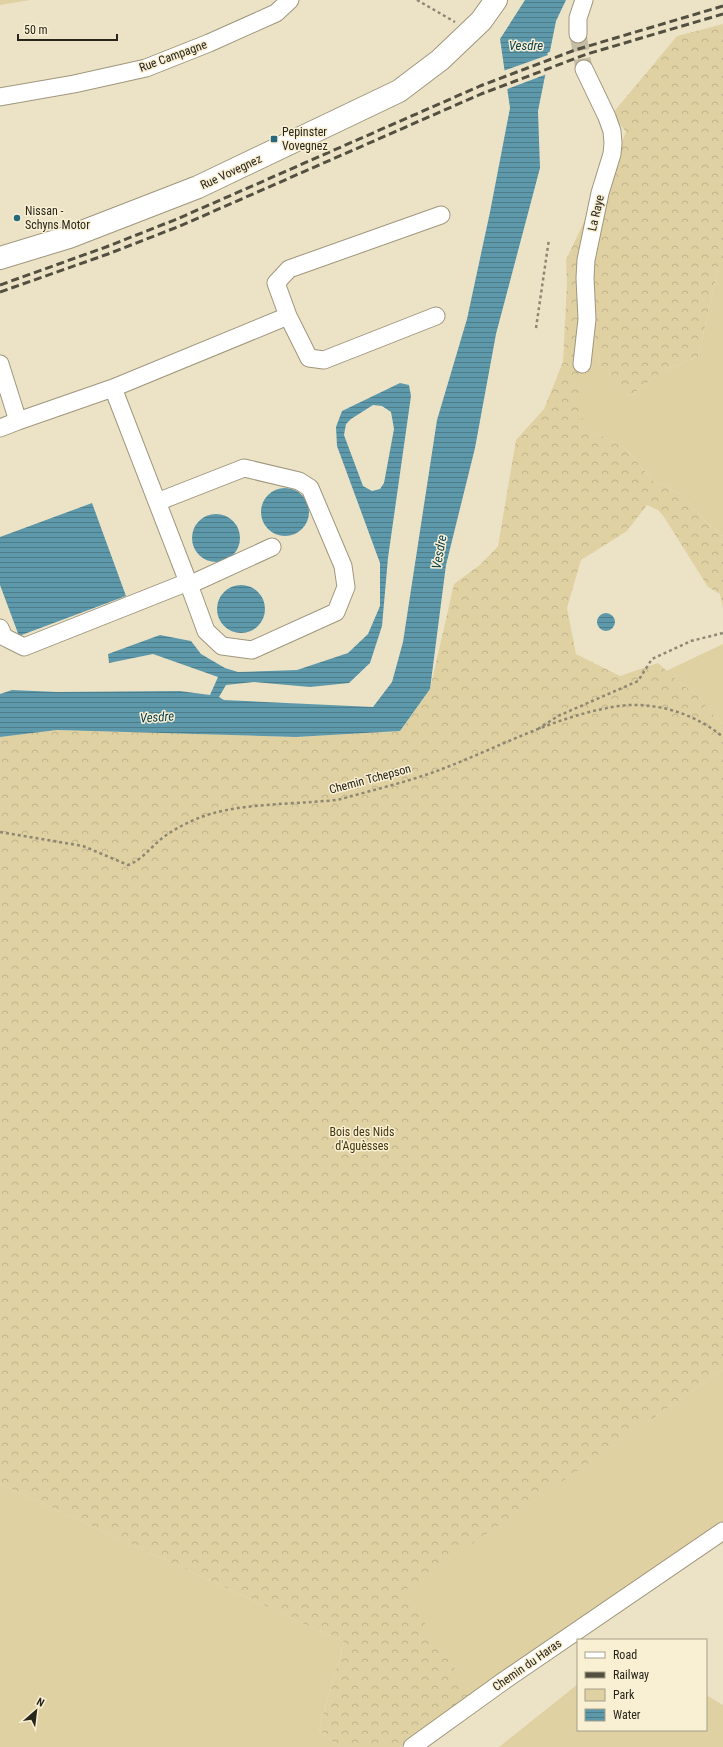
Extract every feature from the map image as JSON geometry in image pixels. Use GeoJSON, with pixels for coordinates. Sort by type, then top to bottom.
{"type":"FeatureCollection","features":[{"type":"Feature","properties":{"kind":"main road","name":"Rue Vovegnez"},"geometry":{"type":"LineString","coordinates":[[0,258],[69,237],[198,187],[399,91],[440,60],[474,27],[496,0]]}},
{"type":"Feature","properties":{"kind":"street","name":"Rue Campagne"},"geometry":{"type":"LineString","coordinates":[[0,97],[74,84],[146,68],[209,44],[276,13],[290,0]]}},
{"type":"Feature","properties":{"kind":"street"},"geometry":{"type":"LineString","coordinates":[[578,34],[578,18],[584,0]]}},
{"type":"Feature","properties":{"kind":"street","name":"La Raye"},"geometry":{"type":"LineString","coordinates":[[582,364],[587,319],[585,278],[586,260],[600,192],[612,154],[613,143],[612,131],[607,117],[584,69]]}},
{"type":"Feature","properties":{"kind":"street"},"geometry":{"type":"LineString","coordinates":[[436,316],[324,360],[309,358],[288,316],[276,283],[289,269],[440,215]]}},
{"type":"Feature","properties":{"kind":"street"},"geometry":{"type":"LineString","coordinates":[[0,428],[112,388],[288,316]]}},
{"type":"Feature","properties":{"kind":"street"},"geometry":{"type":"LineString","coordinates":[[0,364],[9,387],[18,421]]}},
{"type":"Feature","properties":{"kind":"street"},"geometry":{"type":"LineString","coordinates":[[112,388],[157,502],[189,583],[206,632],[222,646],[252,650],[336,612],[346,587],[343,566],[310,488],[299,481],[244,468],[157,502]]}},
{"type":"Feature","properties":{"kind":"street"},"geometry":{"type":"LineString","coordinates":[[0,628],[4,637],[24,647],[189,583],[272,547]]}},
{"type":"Feature","properties":{"kind":"street","name":"Chemin du Haras"},"geometry":{"type":"LineString","coordinates":[[412,1747],[511,1676],[723,1531]]}},
{"type":"Feature","properties":{"kind":"path"},"geometry":{"type":"LineString","coordinates":[[417,0],[448,17],[474,27]]}},
{"type":"Feature","properties":{"kind":"path"},"geometry":{"type":"LineString","coordinates":[[536,328],[549,239]]}},
{"type":"Feature","properties":{"kind":"path"},"geometry":{"type":"LineString","coordinates":[[535,732],[558,716],[638,681],[652,660],[691,642],[723,633]]}},
{"type":"Feature","properties":{"kind":"path","name":"Chemin Tchepson"},"geometry":{"type":"LineString","coordinates":[[0,832],[83,846],[128,865],[138,861],[165,836],[189,823],[214,813],[247,808],[338,799],[440,770],[579,716],[620,706],[657,707],[698,720],[711,727],[723,738]]}},
{"type":"Feature","properties":{"kind":"green space"},"geometry":{"type":"Polygon","coordinates":[[[0,0],[30,0],[0,5],[0,0]]]}},
{"type":"Feature","properties":{"kind":"green space","name":"Bois des Nids d'Aguèsses"},"geometry":{"type":"Polygon","coordinates":[[[723,24],[723,265],[719,265],[698,357],[664,370],[630,396],[600,365],[594,333],[577,345],[580,416],[596,433],[624,447],[654,482],[681,494],[706,522],[723,536],[723,609],[720,594],[708,587],[664,517],[658,510],[647,505],[627,531],[581,560],[567,608],[576,654],[620,676],[658,663],[698,696],[723,726],[723,1370],[404,1591],[474,1698],[400,1747],[339,1747],[319,1730],[344,1642],[0,1484],[0,737],[57,730],[296,737],[400,731],[430,689],[454,584],[481,564],[498,546],[516,440],[544,409],[563,362],[567,283],[566,260],[626,132],[612,114],[677,36],[723,24]]]}},
{"type":"Feature","properties":{"kind":"green space"},"geometry":{"type":"Polygon","coordinates":[[[719,265],[723,265],[723,536],[706,522],[681,494],[654,482],[624,447],[596,433],[579,416],[577,345],[594,333],[600,365],[630,396],[664,370],[698,357],[719,265]]]}},
{"type":"Feature","properties":{"kind":"green space"},"geometry":{"type":"Polygon","coordinates":[[[723,644],[723,726],[698,696],[666,671],[723,644]]]}},
{"type":"Feature","properties":{"kind":"green space"},"geometry":{"type":"Polygon","coordinates":[[[723,1370],[723,1526],[474,1698],[403,1591],[723,1370]]]}},
{"type":"Feature","properties":{"kind":"green space"},"geometry":{"type":"Polygon","coordinates":[[[0,1484],[344,1642],[319,1730],[339,1747],[0,1747],[0,1484]]]}},
{"type":"Feature","properties":{"kind":"green space"},"geometry":{"type":"Polygon","coordinates":[[[577,1685],[577,1731],[707,1731],[707,1696],[723,1705],[723,1747],[499,1747],[577,1685]]]}},
{"type":"Feature","properties":{"kind":"water","name":"Vesdre"},"geometry":{"type":"Polygon","coordinates":[[[525,0],[566,0],[556,21],[538,111],[540,168],[496,334],[475,448],[446,565],[430,689],[400,731],[296,737],[57,730],[0,737],[0,694],[12,690],[57,692],[180,691],[210,695],[218,677],[153,654],[109,663],[108,654],[160,635],[191,641],[201,654],[225,668],[238,672],[297,670],[348,653],[368,634],[380,606],[380,563],[337,446],[336,427],[342,411],[400,383],[409,385],[411,396],[388,558],[382,626],[370,663],[349,683],[310,687],[254,682],[226,685],[219,697],[224,700],[373,707],[392,682],[403,642],[437,420],[467,319],[510,108],[500,39],[525,0]],[[373,405],[351,419],[346,424],[344,435],[363,486],[372,491],[380,489],[384,483],[394,429],[391,412],[382,406],[373,405]]]}},
{"type":"Feature","properties":{"kind":"water"},"geometry":{"type":"Polygon","coordinates":[[[280,488],[290,488],[302,495],[309,507],[309,517],[302,529],[290,536],[280,536],[272,532],[265,525],[261,517],[261,507],[265,499],[272,492],[280,488]]]}},
{"type":"Feature","properties":{"kind":"water"},"geometry":{"type":"Polygon","coordinates":[[[92,503],[126,596],[19,636],[0,585],[0,537],[92,503]]]}},
{"type":"Feature","properties":{"kind":"water"},"geometry":{"type":"Polygon","coordinates":[[[211,514],[221,514],[233,521],[240,533],[240,543],[233,555],[221,562],[211,562],[203,558],[196,551],[192,543],[192,533],[196,525],[203,518],[211,514]]]}},
{"type":"Feature","properties":{"kind":"water"},"geometry":{"type":"Polygon","coordinates":[[[236,585],[246,585],[258,592],[265,604],[265,614],[258,626],[246,633],[236,633],[228,629],[221,622],[217,614],[217,604],[221,596],[228,589],[236,585]]]}},
{"type":"Feature","properties":{"kind":"water"},"geometry":{"type":"Polygon","coordinates":[[[606,613],[612,616],[615,622],[612,628],[606,631],[600,628],[597,622],[600,616],[606,613]]]}},
{"type":"Feature","properties":{"kind":"pier"},"geometry":{"type":"Polygon","coordinates":[[[552,51],[547,74],[505,90],[503,71],[548,55],[547,53],[552,51]]]}},
{"type":"Feature","properties":{"kind":"tunnel"},"geometry":{"type":"LineString","coordinates":[[578,34],[584,69]]}},
{"type":"Feature","properties":{"kind":"railway"},"geometry":{"type":"LineString","coordinates":[[0,285],[106,247],[177,219],[480,86],[575,50],[723,6]]}},
{"type":"Feature","properties":{"kind":"railway"},"geometry":{"type":"LineString","coordinates":[[0,292],[108,254],[180,226],[481,94],[587,54],[723,14]]}},
{"type":"Feature","properties":{"kind":"place","name":"Pepinster Vovegnez"},"geometry":{"type":"Point","coordinates":[274,139]}},
{"type":"Feature","properties":{"kind":"place","name":"Nissan - Schyns Motor"},"geometry":{"type":"Point","coordinates":[17,218]}}]}
